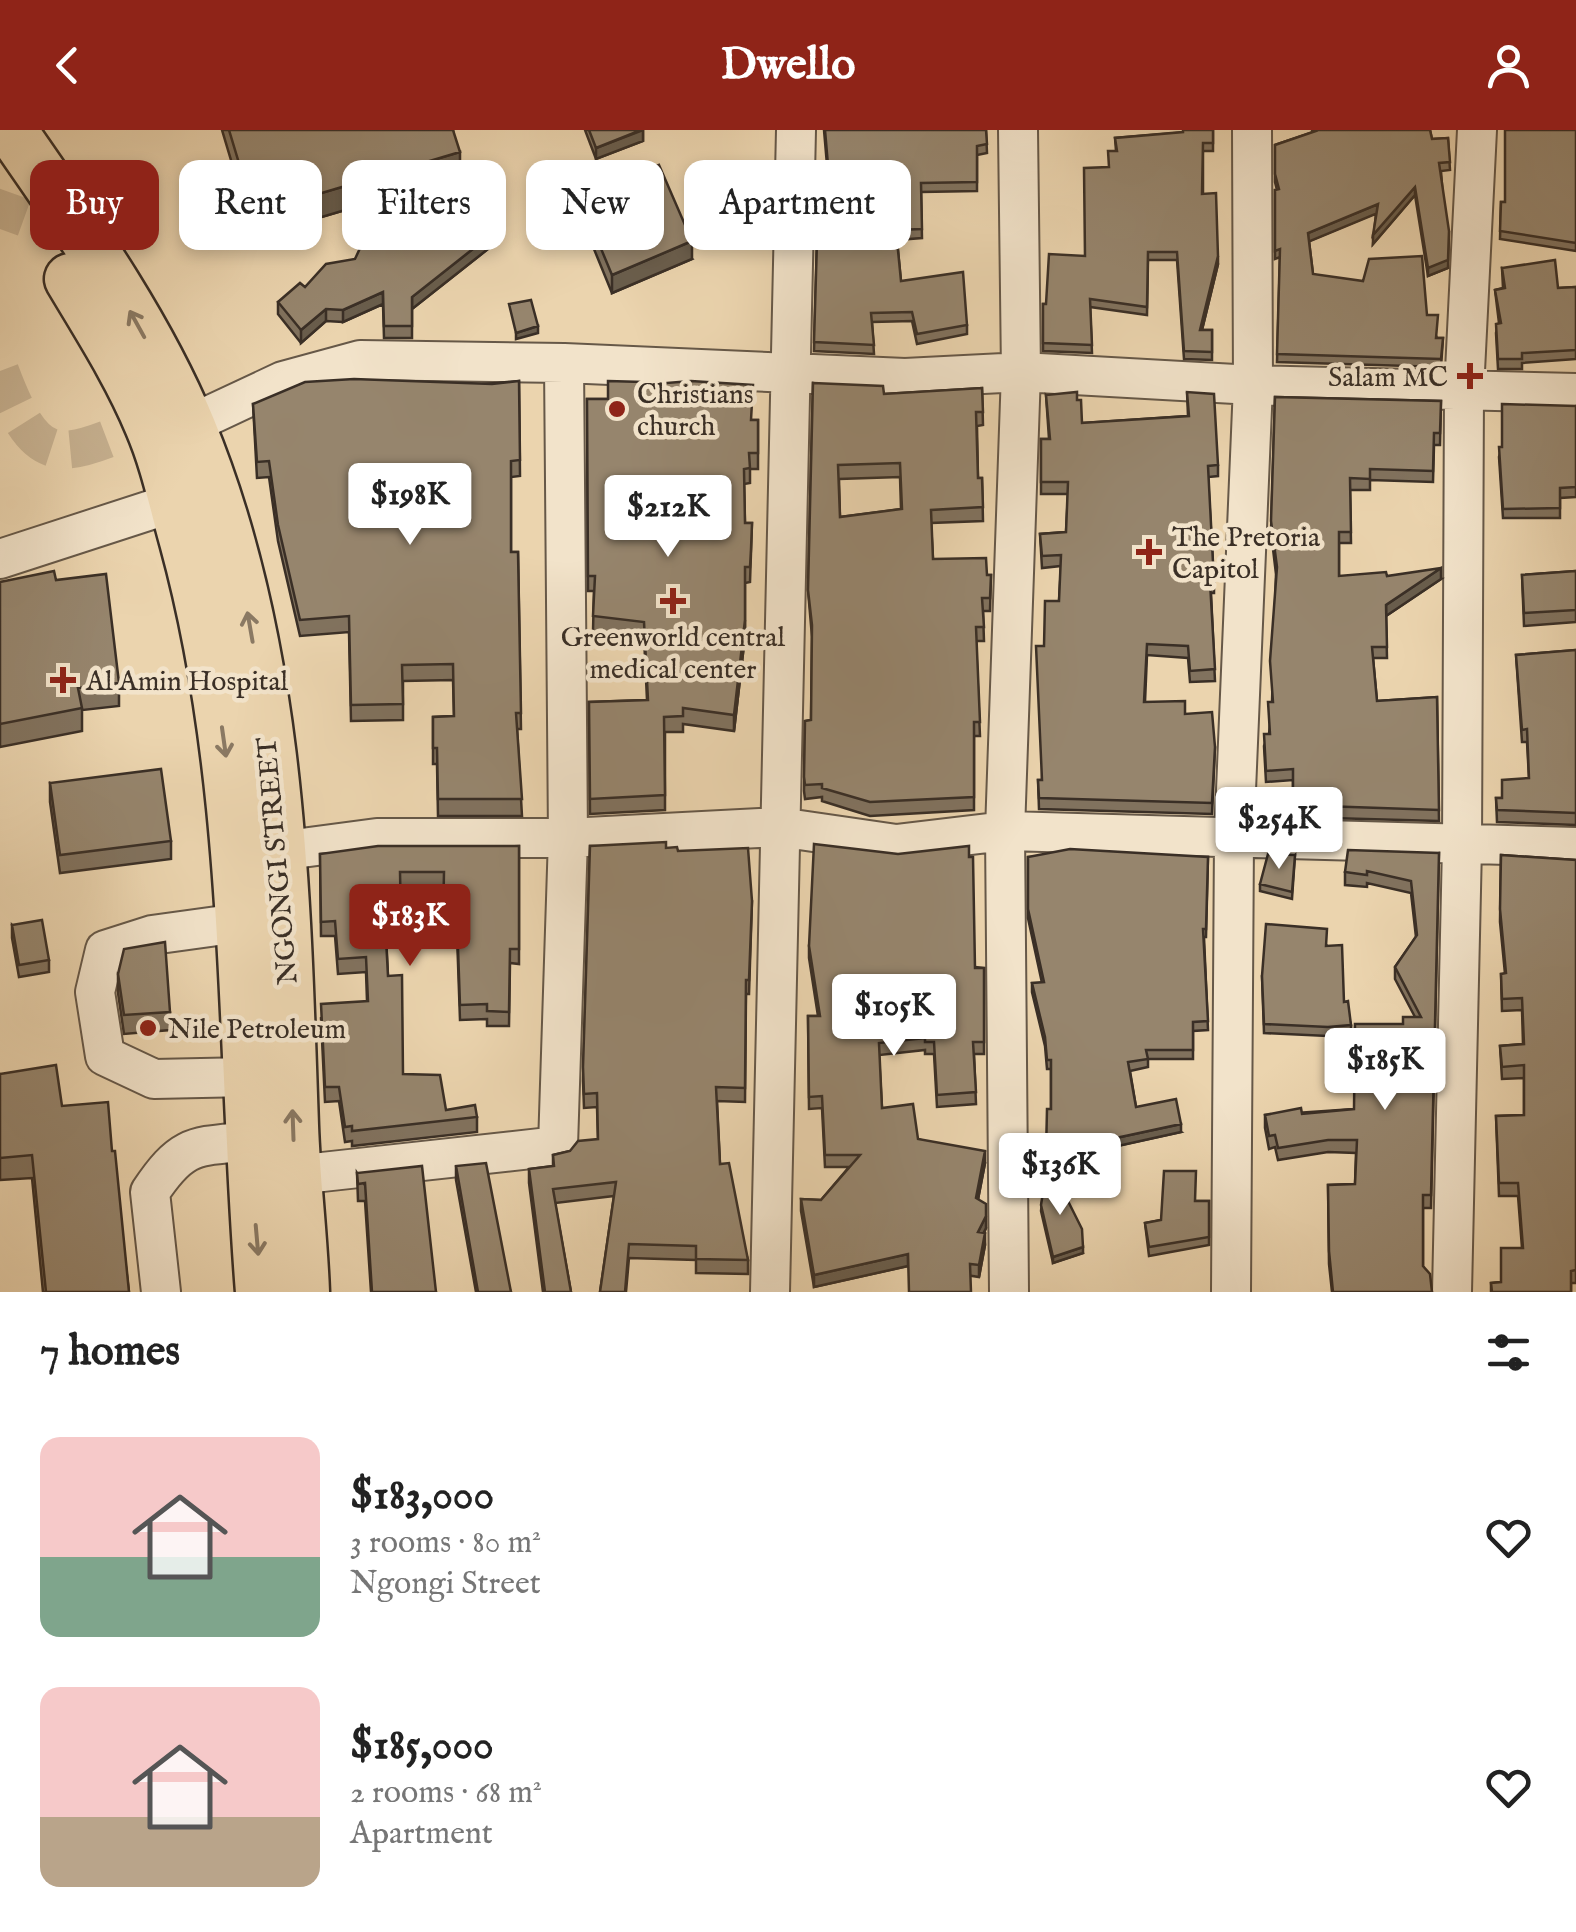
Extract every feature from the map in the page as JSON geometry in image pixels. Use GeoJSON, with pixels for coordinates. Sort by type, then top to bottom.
{"type":"FeatureCollection","features":[{"type":"Feature","properties":{"kind":"main road","name":"NGONGI STREET"},"geometry":{"type":"LineString","coordinates":[[11,130],[128,308],[189,425],[194,496]]}},
{"type":"Feature","properties":{"kind":"main road","name":"NGONGI STREET"},"geometry":{"type":"LineString","coordinates":[[0,170],[99,326],[244,592],[258,678],[258,851],[274,1183],[262,1292]]}},
{"type":"Feature","properties":{"kind":"main road","name":"NGONGI STREET"},"geometry":{"type":"LineString","coordinates":[[258,851],[239,922],[253,1142],[274,1183],[304,1292]]}},
{"type":"Feature","properties":{"kind":"street"},"geometry":{"type":"LineString","coordinates":[[770,1292],[796,130]]}},
{"type":"Feature","properties":{"kind":"street"},"geometry":{"type":"LineString","coordinates":[[1009,1292],[1004,830],[1021,372],[1018,130]]}},
{"type":"Feature","properties":{"kind":"street"},"geometry":{"type":"LineString","coordinates":[[1231,1292],[1234,838],[1253,385],[1252,130]]}},
{"type":"Feature","properties":{"kind":"street"},"geometry":{"type":"LineString","coordinates":[[1452,1292],[1462,846],[1464,391],[1477,130]]}},
{"type":"Feature","properties":{"kind":"street"},"geometry":{"type":"LineString","coordinates":[[189,425],[283,381],[360,360],[564,363],[905,378],[1021,372],[1253,385],[1576,393]]}},
{"type":"Feature","properties":{"kind":"street"},"geometry":{"type":"LineString","coordinates":[[274,1183],[558,1146],[568,838],[564,363]]}},
{"type":"Feature","properties":{"kind":"street"},"geometry":{"type":"LineString","coordinates":[[0,559],[194,496]]}},
{"type":"Feature","properties":{"kind":"street"},"geometry":{"type":"LineString","coordinates":[[258,851],[376,838],[568,838],[779,827],[896,844],[1004,830],[1576,847]]}},
{"type":"Feature","properties":{"kind":"street"},"geometry":{"type":"LineString","coordinates":[[239,922],[152,935],[105,950],[94,992],[105,1056],[154,1079],[248,1077]]}},
{"type":"Feature","properties":{"kind":"street"},"geometry":{"type":"LineString","coordinates":[[161,1292],[150,1192],[170,1162],[192,1148],[253,1142]]}},
{"type":"Feature","properties":{"kind":"building"},"geometry":{"type":"Polygon","coordinates":[[[229,130],[453,130],[460,152],[433,160],[342,160],[342,187],[322,193],[322,160],[238,160],[229,130]]]}},
{"type":"Feature","properties":{"kind":"building"},"geometry":{"type":"Polygon","coordinates":[[[589,130],[641,130],[596,148],[589,130]]]}},
{"type":"Feature","properties":{"kind":"building"},"geometry":{"type":"Polygon","coordinates":[[[825,130],[986,130],[987,144],[977,146],[977,182],[921,183],[922,229],[911,229],[911,160],[828,160],[825,130]]]}},
{"type":"Feature","properties":{"kind":"building"},"geometry":{"type":"Polygon","coordinates":[[[1213,130],[1213,143],[1203,143],[1202,194],[1216,193],[1218,256],[1200,330],[1212,330],[1212,352],[1184,351],[1177,252],[1148,252],[1147,307],[1090,299],[1092,345],[1043,343],[1049,254],[1085,256],[1084,168],[1109,167],[1108,151],[1117,151],[1115,138],[1213,130]]]}},
{"type":"Feature","properties":{"kind":"building"},"geometry":{"type":"Polygon","coordinates":[[[1315,130],[1430,130],[1432,139],[1448,138],[1450,162],[1439,163],[1449,231],[1448,260],[1428,268],[1415,187],[1373,235],[1378,204],[1308,233],[1313,274],[1363,281],[1369,259],[1422,256],[1427,315],[1438,315],[1436,338],[1443,338],[1441,359],[1277,354],[1280,249],[1275,251],[1275,190],[1279,189],[1275,145],[1315,130]]]}},
{"type":"Feature","properties":{"kind":"building"},"geometry":{"type":"Polygon","coordinates":[[[1505,130],[1576,130],[1576,243],[1500,231],[1501,202],[1505,202],[1505,130]]]}},
{"type":"Feature","properties":{"kind":"building"},"geometry":{"type":"Polygon","coordinates":[[[664,177],[684,223],[684,244],[612,275],[602,250],[664,250],[664,177]]]}},
{"type":"Feature","properties":{"kind":"building"},"geometry":{"type":"Polygon","coordinates":[[[359,250],[471,250],[412,297],[412,326],[384,326],[383,292],[343,310],[326,309],[301,330],[278,302],[300,283],[305,287],[326,264],[355,259],[359,250]]]}},
{"type":"Feature","properties":{"kind":"building"},"geometry":{"type":"Polygon","coordinates":[[[817,250],[898,250],[901,281],[963,272],[967,325],[917,334],[912,312],[871,313],[874,345],[814,342],[817,250]]]}},
{"type":"Feature","properties":{"kind":"building"},"geometry":{"type":"Polygon","coordinates":[[[1555,260],[1558,288],[1576,287],[1576,350],[1522,353],[1522,359],[1498,359],[1496,324],[1501,323],[1495,290],[1505,288],[1502,268],[1555,260]]]}},
{"type":"Feature","properties":{"kind":"building"},"geometry":{"type":"Polygon","coordinates":[[[531,300],[538,326],[516,333],[509,304],[531,300]]]}},
{"type":"Feature","properties":{"kind":"building"},"geometry":{"type":"Polygon","coordinates":[[[354,379],[492,384],[519,381],[520,460],[511,461],[511,552],[518,552],[521,713],[516,713],[522,799],[438,799],[433,717],[454,716],[453,664],[402,665],[403,704],[351,705],[349,616],[300,620],[278,525],[269,461],[257,462],[253,404],[305,382],[354,379]]]}},
{"type":"Feature","properties":{"kind":"building"},"geometry":{"type":"Polygon","coordinates":[[[608,381],[643,385],[691,381],[753,385],[751,420],[758,420],[758,453],[749,453],[750,468],[744,469],[745,523],[752,523],[751,549],[750,567],[745,567],[745,620],[734,715],[683,708],[683,716],[664,717],[665,795],[590,799],[589,702],[648,700],[644,622],[593,616],[595,576],[588,576],[587,399],[608,399],[608,381]]]}},
{"type":"Feature","properties":{"kind":"building"},"geometry":{"type":"Polygon","coordinates":[[[813,383],[883,386],[884,394],[982,388],[983,412],[976,412],[983,507],[931,510],[933,559],[986,558],[987,575],[991,575],[990,598],[982,598],[984,627],[976,627],[980,722],[974,722],[974,797],[870,802],[822,788],[822,784],[805,785],[805,721],[811,720],[812,625],[808,590],[813,383]],[[900,463],[838,465],[840,517],[902,509],[900,463]]]}},
{"type":"Feature","properties":{"kind":"building"},"geometry":{"type":"Polygon","coordinates":[[[1077,392],[1082,423],[1189,416],[1187,392],[1214,394],[1218,465],[1208,466],[1215,669],[1190,671],[1188,646],[1147,644],[1144,702],[1185,701],[1185,714],[1212,712],[1212,803],[1039,798],[1038,780],[1042,780],[1036,646],[1044,646],[1045,601],[1059,601],[1061,555],[1042,556],[1040,534],[1066,532],[1068,482],[1041,482],[1041,439],[1050,439],[1046,395],[1077,392]]]}},
{"type":"Feature","properties":{"kind":"building"},"geometry":{"type":"Polygon","coordinates":[[[1275,397],[1441,401],[1440,433],[1434,433],[1433,471],[1370,469],[1370,479],[1350,478],[1351,532],[1339,532],[1339,576],[1386,572],[1387,576],[1441,568],[1386,605],[1387,647],[1372,647],[1377,701],[1437,697],[1439,810],[1293,805],[1293,769],[1266,771],[1264,734],[1270,734],[1268,702],[1273,702],[1270,661],[1277,567],[1271,521],[1275,397]]]}},
{"type":"Feature","properties":{"kind":"building"},"geometry":{"type":"Polygon","coordinates":[[[1502,404],[1576,406],[1576,487],[1560,488],[1560,508],[1503,509],[1499,447],[1502,404]]]}},
{"type":"Feature","properties":{"kind":"building"},"geometry":{"type":"Polygon","coordinates":[[[54,571],[56,580],[106,574],[119,683],[78,688],[82,708],[0,724],[0,582],[54,571]]]}},
{"type":"Feature","properties":{"kind":"building"},"geometry":{"type":"Polygon","coordinates":[[[1576,571],[1576,610],[1524,613],[1522,575],[1576,571]]]}},
{"type":"Feature","properties":{"kind":"building"},"geometry":{"type":"Polygon","coordinates":[[[1576,650],[1576,813],[1497,810],[1502,780],[1529,778],[1527,729],[1522,730],[1516,655],[1576,650]]]}},
{"type":"Feature","properties":{"kind":"building"},"geometry":{"type":"Polygon","coordinates":[[[161,769],[171,841],[60,855],[50,783],[161,769]]]}},
{"type":"Feature","properties":{"kind":"building"},"geometry":{"type":"Polygon","coordinates":[[[666,842],[666,848],[677,847],[678,851],[748,848],[752,901],[746,980],[745,1088],[716,1087],[720,1164],[729,1163],[748,1260],[696,1259],[696,1246],[629,1244],[625,1292],[600,1292],[616,1182],[553,1189],[571,1292],[545,1292],[529,1169],[554,1166],[553,1155],[570,1151],[578,1141],[598,1139],[597,1093],[584,1094],[583,1067],[590,846],[666,842]]]}},
{"type":"Feature","properties":{"kind":"building"},"geometry":{"type":"Polygon","coordinates":[[[814,844],[898,854],[969,846],[969,857],[973,857],[975,968],[984,968],[984,1042],[973,1042],[976,1092],[937,1095],[934,1042],[925,1042],[925,1038],[879,1043],[882,1108],[913,1104],[918,1139],[985,1151],[976,1198],[986,1204],[986,1216],[978,1232],[985,1233],[979,1265],[970,1264],[971,1292],[909,1292],[908,1254],[814,1275],[801,1199],[821,1200],[860,1155],[825,1155],[822,1096],[809,1097],[808,1016],[820,1016],[809,946],[814,844]]]}},
{"type":"Feature","properties":{"kind":"building"},"geometry":{"type":"Polygon","coordinates":[[[378,846],[519,846],[519,949],[510,949],[509,1012],[487,1011],[487,1004],[460,1005],[457,920],[443,920],[444,872],[400,872],[401,920],[385,920],[388,976],[402,975],[403,1074],[440,1075],[446,1110],[475,1105],[477,1117],[352,1131],[352,1126],[345,1127],[339,1087],[325,1087],[321,1004],[368,1001],[366,957],[338,959],[335,921],[321,922],[320,854],[378,846]]]}},
{"type":"Feature","properties":{"kind":"building"},"geometry":{"type":"Polygon","coordinates":[[[1070,849],[1208,857],[1203,929],[1208,1021],[1193,1022],[1193,1050],[1146,1050],[1148,1059],[1128,1062],[1136,1107],[1176,1099],[1181,1124],[1046,1153],[1051,1060],[1047,1060],[1032,983],[1044,982],[1028,909],[1028,857],[1070,849]]]}},
{"type":"Feature","properties":{"kind":"building"},"geometry":{"type":"Polygon","coordinates":[[[1348,850],[1439,853],[1431,1195],[1423,1195],[1423,1266],[1430,1274],[1432,1292],[1333,1292],[1328,1185],[1355,1184],[1357,1140],[1278,1148],[1275,1135],[1269,1136],[1265,1115],[1301,1108],[1302,1114],[1354,1109],[1355,1024],[1403,1024],[1403,1017],[1421,1017],[1395,967],[1417,935],[1411,881],[1367,871],[1367,875],[1345,872],[1348,850]]]}},
{"type":"Feature","properties":{"kind":"building"},"geometry":{"type":"Polygon","coordinates":[[[1268,854],[1295,855],[1292,892],[1260,884],[1268,854]]]}},
{"type":"Feature","properties":{"kind":"building"},"geometry":{"type":"Polygon","coordinates":[[[1501,855],[1576,860],[1576,1270],[1571,1271],[1571,1292],[1492,1292],[1491,1283],[1501,1282],[1501,1248],[1523,1248],[1518,1183],[1499,1183],[1496,1116],[1524,1115],[1524,1065],[1502,1067],[1500,1046],[1524,1044],[1522,998],[1502,999],[1501,974],[1506,973],[1500,909],[1501,855]]]}},
{"type":"Feature","properties":{"kind":"building"},"geometry":{"type":"Polygon","coordinates":[[[42,920],[49,960],[19,965],[12,925],[42,920]]]}},
{"type":"Feature","properties":{"kind":"building"},"geometry":{"type":"Polygon","coordinates":[[[1266,924],[1327,929],[1326,946],[1342,945],[1344,1002],[1348,1001],[1351,1025],[1264,1024],[1266,924]]]}},
{"type":"Feature","properties":{"kind":"building"},"geometry":{"type":"Polygon","coordinates":[[[165,942],[170,1012],[124,1015],[118,974],[124,949],[165,942]]]}},
{"type":"Feature","properties":{"kind":"building"},"geometry":{"type":"Polygon","coordinates":[[[56,1065],[62,1106],[108,1102],[129,1292],[46,1292],[32,1155],[0,1158],[0,1074],[56,1065]]]}},
{"type":"Feature","properties":{"kind":"building"},"geometry":{"type":"Polygon","coordinates":[[[1048,1161],[1082,1229],[1083,1247],[1053,1257],[1041,1205],[1048,1161]]]}},
{"type":"Feature","properties":{"kind":"building"},"geometry":{"type":"Polygon","coordinates":[[[486,1163],[511,1292],[478,1292],[456,1166],[486,1163]]]}},
{"type":"Feature","properties":{"kind":"building"},"geometry":{"type":"Polygon","coordinates":[[[422,1166],[436,1292],[372,1292],[365,1183],[358,1184],[357,1173],[422,1166]]]}},
{"type":"Feature","properties":{"kind":"building"},"geometry":{"type":"Polygon","coordinates":[[[1164,1171],[1196,1171],[1195,1201],[1209,1201],[1209,1237],[1149,1247],[1145,1223],[1161,1220],[1164,1171]]]}},
{"type":"Feature","properties":{"kind":"tunnel"},"geometry":{"type":"LineString","coordinates":[[0,229],[14,190]]}},
{"type":"Feature","properties":{"kind":"tunnel"},"geometry":{"type":"LineString","coordinates":[[0,371],[27,427],[40,442],[55,449],[94,444],[149,422]]}},
{"type":"Feature","properties":{"kind":"place","name":"Salam MC"},"geometry":{"type":"Point","coordinates":[1470,376]}},
{"type":"Feature","properties":{"kind":"place","name":"Christians church"},"geometry":{"type":"Point","coordinates":[617,409]}},
{"type":"Feature","properties":{"kind":"place","name":"The Pretoria Capitol"},"geometry":{"type":"Point","coordinates":[1149,552]}},
{"type":"Feature","properties":{"kind":"place","name":"Greenworld central medical center"},"geometry":{"type":"Point","coordinates":[673,601]}},
{"type":"Feature","properties":{"kind":"place","name":"Al Amin Hospital"},"geometry":{"type":"Point","coordinates":[63,680]}},
{"type":"Feature","properties":{"kind":"place","name":"Nile Petroleum"},"geometry":{"type":"Point","coordinates":[148,1028]}}]}
